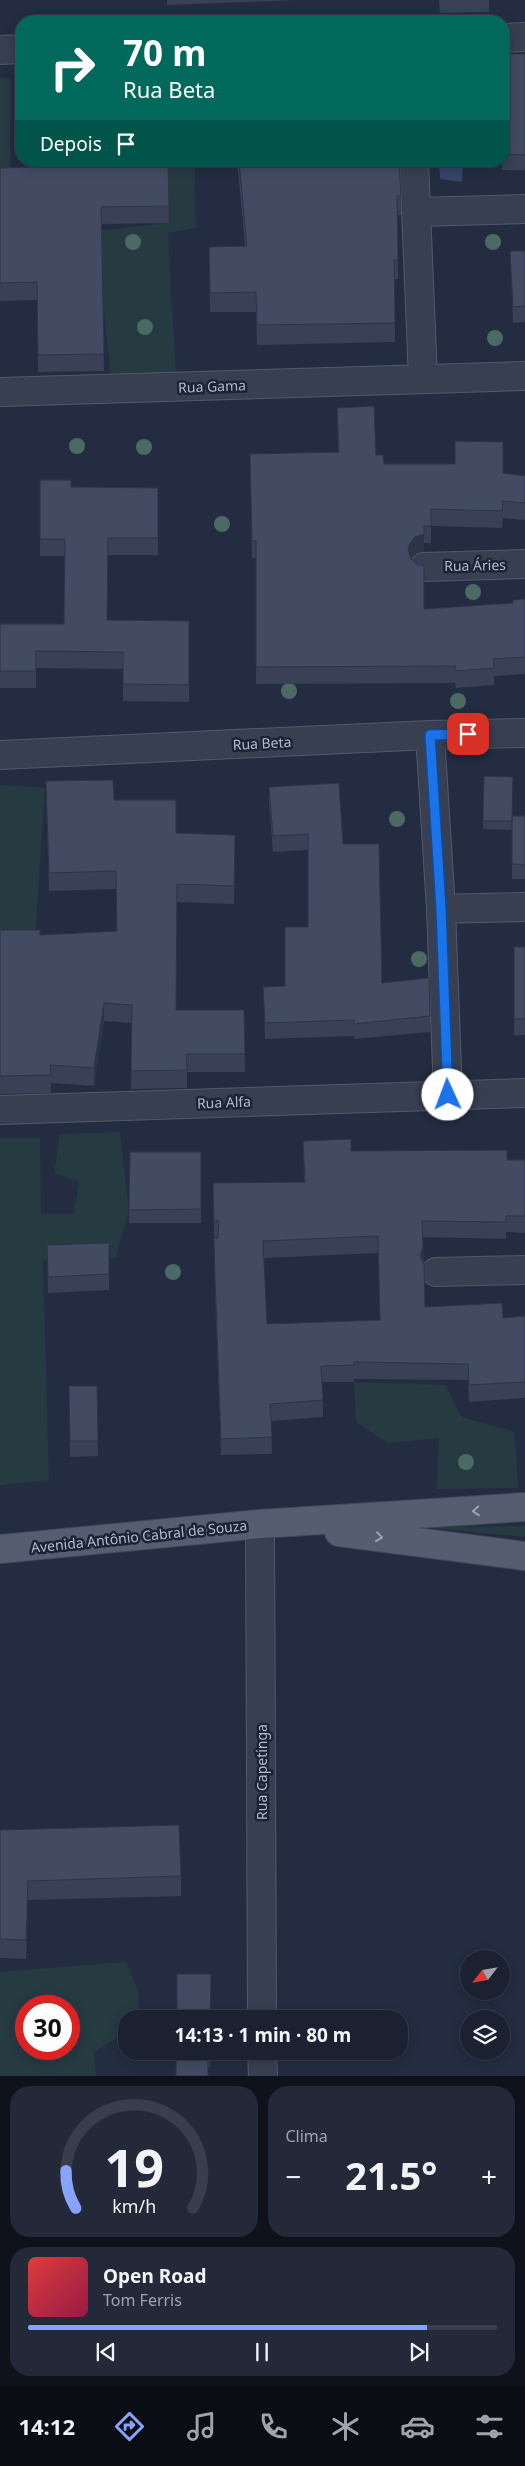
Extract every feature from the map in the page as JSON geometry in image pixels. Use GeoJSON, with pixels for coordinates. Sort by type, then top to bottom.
{"type":"FeatureCollection","features":[{"type":"Feature","properties":{"kind":"main road","name":"Avenida Antônio Cabral de Souza"},"geometry":{"type":"LineString","coordinates":[[0,1549],[269,1524],[525,1507]]}},
{"type":"Feature","properties":{"kind":"main road","name":"Avenida Antônio Cabral de Souza"},"geometry":{"type":"LineString","coordinates":[[269,1524],[525,1556]]}},
{"type":"Feature","properties":{"kind":"street"},"geometry":{"type":"LineString","coordinates":[[510,38],[525,37]]}},
{"type":"Feature","properties":{"kind":"street"},"geometry":{"type":"LineString","coordinates":[[0,50],[15,49]]}},
{"type":"Feature","properties":{"kind":"street"},"geometry":{"type":"LineString","coordinates":[[414,167],[423,379]]}},
{"type":"Feature","properties":{"kind":"street"},"geometry":{"type":"LineString","coordinates":[[416,212],[525,209]]}},
{"type":"Feature","properties":{"kind":"street","name":"Rua Gama"},"geometry":{"type":"LineString","coordinates":[[0,392],[525,376]]}},
{"type":"Feature","properties":{"kind":"street","name":"Rua Áries"},"geometry":{"type":"LineString","coordinates":[[424,567],[525,564]]}},
{"type":"Feature","properties":{"kind":"street","name":"Rua Beta"},"geometry":{"type":"LineString","coordinates":[[0,755],[430,735],[525,733]]}},
{"type":"Feature","properties":{"kind":"street"},"geometry":{"type":"LineString","coordinates":[[430,735],[441,909],[448,1095]]}},
{"type":"Feature","properties":{"kind":"street"},"geometry":{"type":"LineString","coordinates":[[441,909],[525,908]]}},
{"type":"Feature","properties":{"kind":"street","name":"Rua Alfa"},"geometry":{"type":"LineString","coordinates":[[0,1110],[525,1093]]}},
{"type":"Feature","properties":{"kind":"street"},"geometry":{"type":"LineString","coordinates":[[436,1272],[525,1270]]}},
{"type":"Feature","properties":{"kind":"street","name":"Rua Capetinga"},"geometry":{"type":"LineString","coordinates":[[262,2010],[269,1524]]}},
{"type":"Feature","properties":{"kind":"street"},"geometry":{"type":"LineString","coordinates":[[262,2060],[263,2076]]}},
{"type":"Feature","properties":{"kind":"shaded area"},"geometry":{"type":"Polygon","coordinates":[[[0,78],[11,78],[10,185],[0,186],[0,78]]]}},
{"type":"Feature","properties":{"kind":"shaded area"},"geometry":{"type":"Polygon","coordinates":[[[168,167],[195,167],[196,228],[168,233],[176,374],[111,378],[95,231],[169,223],[168,167]]]}},
{"type":"Feature","properties":{"kind":"shaded area"},"geometry":{"type":"Polygon","coordinates":[[[0,785],[45,788],[35,940],[0,944],[0,785]]]}},
{"type":"Feature","properties":{"kind":"shaded area"},"geometry":{"type":"Polygon","coordinates":[[[120,1132],[129,1212],[115,1258],[43,1260],[49,1480],[0,1485],[0,1138],[40,1138],[41,1214],[74,1214],[79,1181],[54,1173],[60,1134],[120,1132]]]}},
{"type":"Feature","properties":{"kind":"shaded area"},"geometry":{"type":"Polygon","coordinates":[[[354,1382],[445,1385],[462,1417],[515,1432],[518,1488],[436,1489],[439,1438],[387,1443],[356,1422],[354,1382]]]}},
{"type":"Feature","properties":{"kind":"shaded area"},"geometry":{"type":"Polygon","coordinates":[[[525,1526],[525,1537],[421,1527],[525,1526]]]}},
{"type":"Feature","properties":{"kind":"shaded area"},"geometry":{"type":"Polygon","coordinates":[[[126,1962],[139,1993],[138,2010],[118,2010],[118,2037],[94,2052],[96,2076],[0,2076],[0,1972],[126,1962]]]}},
{"type":"Feature","properties":{"kind":"water"},"geometry":{"type":"Polygon","coordinates":[[[439,167],[463,167],[462,182],[440,179],[439,167]]]}},
{"type":"Feature","properties":{"kind":"building"},"geometry":{"type":"Polygon","coordinates":[[[510,54],[525,54],[525,155],[510,154],[510,54]]]}},
{"type":"Feature","properties":{"kind":"building"},"geometry":{"type":"Polygon","coordinates":[[[168,167],[169,206],[101,207],[104,354],[38,355],[37,282],[0,283],[0,168],[168,167]]]}},
{"type":"Feature","properties":{"kind":"building"},"geometry":{"type":"Polygon","coordinates":[[[240,167],[399,167],[401,196],[397,196],[398,260],[394,260],[395,323],[257,325],[256,292],[210,293],[209,247],[247,246],[240,167]]]}},
{"type":"Feature","properties":{"kind":"building"},"geometry":{"type":"Polygon","coordinates":[[[510,251],[525,251],[525,306],[513,307],[510,251]]]}},
{"type":"Feature","properties":{"kind":"building"},"geometry":{"type":"Polygon","coordinates":[[[374,406],[376,455],[383,455],[384,464],[455,464],[455,441],[503,442],[503,473],[525,476],[525,503],[503,501],[502,511],[431,509],[431,526],[424,526],[424,534],[415,537],[410,543],[408,550],[411,559],[417,564],[424,566],[424,609],[513,603],[513,600],[525,599],[525,657],[493,659],[494,668],[456,671],[455,666],[256,667],[256,541],[252,541],[250,454],[339,452],[337,408],[374,406]]]}},
{"type":"Feature","properties":{"kind":"building"},"geometry":{"type":"Polygon","coordinates":[[[40,480],[71,480],[71,487],[158,488],[158,538],[108,538],[107,620],[189,621],[189,685],[123,684],[123,652],[36,651],[36,671],[0,671],[0,624],[64,624],[65,539],[40,539],[40,480]]]}},
{"type":"Feature","properties":{"kind":"building"},"geometry":{"type":"Polygon","coordinates":[[[484,776],[513,777],[512,821],[483,821],[484,776]]]}},
{"type":"Feature","properties":{"kind":"building"},"geometry":{"type":"Polygon","coordinates":[[[113,780],[114,800],[176,800],[176,833],[235,835],[234,886],[177,884],[176,1010],[244,1010],[245,1054],[186,1054],[187,1070],[131,1071],[132,1005],[104,1003],[94,1068],[50,1065],[51,1075],[0,1076],[0,930],[40,930],[40,935],[117,931],[116,871],[49,873],[46,781],[113,780]]]}},
{"type":"Feature","properties":{"kind":"building"},"geometry":{"type":"Polygon","coordinates":[[[339,783],[343,844],[379,844],[382,983],[429,978],[430,1016],[354,1024],[354,1020],[265,1023],[263,987],[285,986],[285,927],[308,927],[308,834],[273,836],[269,787],[339,783]]]}},
{"type":"Feature","properties":{"kind":"building"},"geometry":{"type":"Polygon","coordinates":[[[512,816],[525,816],[525,865],[512,864],[512,816]]]}},
{"type":"Feature","properties":{"kind":"building"},"geometry":{"type":"Polygon","coordinates":[[[514,947],[525,947],[525,1019],[514,1019],[514,947]]]}},
{"type":"Feature","properties":{"kind":"building"},"geometry":{"type":"Polygon","coordinates":[[[351,1139],[351,1151],[507,1150],[507,1160],[525,1160],[525,1216],[506,1216],[506,1222],[422,1221],[423,1247],[420,1256],[424,1264],[425,1307],[502,1303],[503,1318],[525,1316],[525,1382],[469,1385],[468,1364],[354,1362],[354,1365],[321,1366],[323,1400],[270,1404],[272,1437],[221,1439],[214,1238],[218,1238],[219,1221],[214,1220],[213,1183],[305,1182],[303,1141],[351,1139]],[[378,1236],[263,1241],[267,1324],[380,1320],[378,1236]]]}},
{"type":"Feature","properties":{"kind":"building"},"geometry":{"type":"Polygon","coordinates":[[[130,1152],[201,1152],[201,1209],[129,1210],[130,1152]]]}},
{"type":"Feature","properties":{"kind":"building"},"geometry":{"type":"Polygon","coordinates":[[[109,1243],[109,1274],[48,1277],[47,1245],[109,1243]]]}},
{"type":"Feature","properties":{"kind":"building"},"geometry":{"type":"Polygon","coordinates":[[[69,1386],[97,1386],[98,1441],[70,1441],[69,1386]]]}},
{"type":"Feature","properties":{"kind":"building"},"geometry":{"type":"Polygon","coordinates":[[[179,1825],[181,1876],[28,1881],[26,1940],[0,1939],[0,1830],[179,1825]]]}},
{"type":"Feature","properties":{"kind":"building"},"geometry":{"type":"Polygon","coordinates":[[[177,1974],[211,1974],[210,2010],[177,2010],[177,1974]]]}},
{"type":"Feature","properties":{"kind":"building"},"geometry":{"type":"Polygon","coordinates":[[[176,2060],[208,2060],[208,2076],[176,2076],[176,2060]]]}},
{"type":"Feature","properties":{"kind":"route"},"geometry":{"type":"LineString","coordinates":[[448,1095],[441,909],[430,735],[468,734]]}}]}
